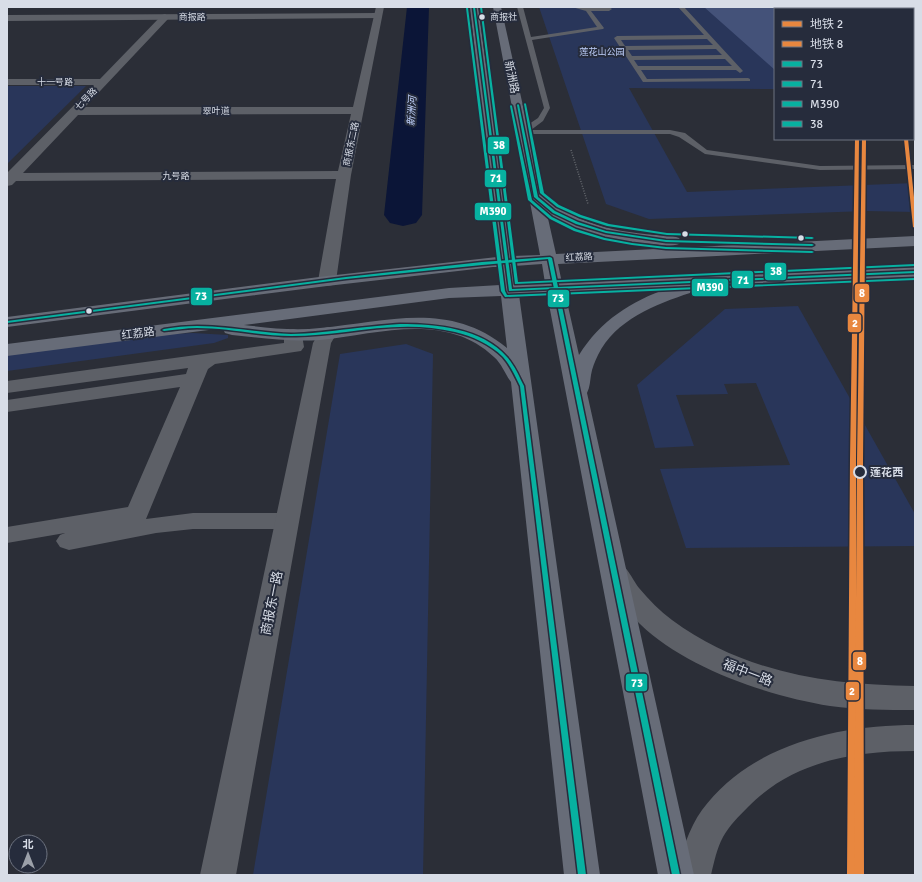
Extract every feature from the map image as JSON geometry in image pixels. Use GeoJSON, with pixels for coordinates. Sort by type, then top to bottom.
{"type":"FeatureCollection","features":[{"type":"Feature","properties":{"kind":"main road"},"geometry":{"type":"LineString","coordinates":[[474,7],[507,261],[582,875]]}},
{"type":"Feature","properties":{"kind":"main road","name":"新洲路"},"geometry":{"type":"LineString","coordinates":[[497,7],[550,258],[676,875]]}},
{"type":"Feature","properties":{"kind":"main road"},"geometry":{"type":"LineString","coordinates":[[536,197],[554,212],[577,223],[606,232],[633,237],[666,241],[805,246]]}},
{"type":"Feature","properties":{"kind":"main road","name":"红荔路"},"geometry":{"type":"LineString","coordinates":[[7,322],[327,281],[507,261],[915,241]]}},
{"type":"Feature","properties":{"kind":"main road","name":"红荔路"},"geometry":{"type":"LineString","coordinates":[[7,350],[412,297],[510,290],[915,272]]}},
{"type":"Feature","properties":{"kind":"main road"},"geometry":{"type":"LineString","coordinates":[[578,396],[582,370],[590,350],[605,331],[624,315],[664,295],[695,286],[728,280]]}},
{"type":"Feature","properties":{"kind":"main road"},"geometry":{"type":"LineString","coordinates":[[195,326],[293,341],[328,333],[402,323],[429,324],[458,329],[481,339],[500,352],[512,367],[522,386]]}},
{"type":"Feature","properties":{"kind":"street","name":"商报路"},"geometry":{"type":"LineString","coordinates":[[7,18],[165,17],[379,12]]}},
{"type":"Feature","properties":{"kind":"street","name":"商报东二路"},"geometry":{"type":"LineString","coordinates":[[327,281],[344,175],[379,12]]}},
{"type":"Feature","properties":{"kind":"street","name":"七号路"},"geometry":{"type":"LineString","coordinates":[[8,179],[165,17]]}},
{"type":"Feature","properties":{"kind":"street","name":"十一号路"},"geometry":{"type":"LineString","coordinates":[[7,82],[103,82]]}},
{"type":"Feature","properties":{"kind":"street","name":"翠叶道"},"geometry":{"type":"LineString","coordinates":[[75,111],[358,110]]}},
{"type":"Feature","properties":{"kind":"street","name":"九号路"},"geometry":{"type":"LineString","coordinates":[[8,179],[344,175]]}},
{"type":"Feature","properties":{"kind":"street","name":"商报东一路"},"geometry":{"type":"LineString","coordinates":[[218,875],[322,343],[328,333]]}},
{"type":"Feature","properties":{"kind":"street"},"geometry":{"type":"LineString","coordinates":[[7,387],[209,359],[293,341]]}},
{"type":"Feature","properties":{"kind":"street"},"geometry":{"type":"LineString","coordinates":[[137,513],[199,366],[209,359]]}},
{"type":"Feature","properties":{"kind":"street"},"geometry":{"type":"LineString","coordinates":[[7,406],[194,379]]}},
{"type":"Feature","properties":{"kind":"street"},"geometry":{"type":"LineString","coordinates":[[7,535],[137,513],[288,517]]}},
{"type":"Feature","properties":{"kind":"street"},"geometry":{"type":"LineString","coordinates":[[69,541],[156,525],[193,521],[288,517]]}},
{"type":"Feature","properties":{"kind":"street","name":"福中一路"},"geometry":{"type":"LineString","coordinates":[[614,573],[644,611],[682,640],[728,666],[775,683],[819,692],[875,699],[915,698]]}},
{"type":"Feature","properties":{"kind":"street"},"geometry":{"type":"LineString","coordinates":[[693,875],[713,822],[741,790],[777,765],[811,751],[851,742],[915,738]]}},
{"type":"Feature","properties":{"kind":"lane"},"geometry":{"type":"LineString","coordinates":[[520,7],[547,108],[546,114],[541,120],[523,132]]}},
{"type":"Feature","properties":{"kind":"lane"},"geometry":{"type":"LineString","coordinates":[[575,7],[587,9],[610,9]]}},
{"type":"Feature","properties":{"kind":"lane"},"geometry":{"type":"LineString","coordinates":[[681,7],[709,37],[736,68],[748,80],[645,81],[617,38],[709,37]]}},
{"type":"Feature","properties":{"kind":"lane"},"geometry":{"type":"LineString","coordinates":[[528,39],[601,28],[587,9]]}},
{"type":"Feature","properties":{"kind":"lane"},"geometry":{"type":"LineString","coordinates":[[624,48],[718,47]]}},
{"type":"Feature","properties":{"kind":"lane"},"geometry":{"type":"LineString","coordinates":[[631,58],[727,57]]}},
{"type":"Feature","properties":{"kind":"lane"},"geometry":{"type":"LineString","coordinates":[[637,68],[736,68]]}},
{"type":"Feature","properties":{"kind":"lane"},"geometry":{"type":"LineString","coordinates":[[566,132],[666,125]]}},
{"type":"Feature","properties":{"kind":"lane"},"geometry":{"type":"LineString","coordinates":[[523,132],[670,132],[682,135],[705,152],[820,168],[915,167]]}},
{"type":"Feature","properties":{"kind":"green space","name":"莲花山公园"},"geometry":{"type":"Polygon","coordinates":[[[539,7],[915,7],[915,131],[914,8],[774,8],[774,89],[629,88],[687,192],[915,183],[915,212],[866,211],[649,219],[606,204],[539,7]]]}},
{"type":"Feature","properties":{"kind":"green space"},"geometry":{"type":"Polygon","coordinates":[[[7,86],[86,86],[7,164],[7,86]]]}},
{"type":"Feature","properties":{"kind":"green space"},"geometry":{"type":"Polygon","coordinates":[[[798,306],[915,514],[915,546],[686,548],[660,469],[790,465],[756,383],[724,384],[728,394],[676,395],[694,446],[655,448],[637,385],[725,309],[798,306]]]}},
{"type":"Feature","properties":{"kind":"green space"},"geometry":{"type":"Polygon","coordinates":[[[193,333],[228,335],[228,338],[214,343],[7,371],[7,355],[154,335],[193,333]]]}},
{"type":"Feature","properties":{"kind":"green space"},"geometry":{"type":"Polygon","coordinates":[[[406,344],[433,354],[423,875],[253,875],[340,354],[406,344]]]}},
{"type":"Feature","properties":{"kind":"shaded area"},"geometry":{"type":"Polygon","coordinates":[[[704,7],[915,7],[915,116],[914,8],[774,8],[774,69],[704,7]]]}},
{"type":"Feature","properties":{"kind":"waterway","name":"新洲河"},"geometry":{"type":"LineString","coordinates":[[403,215],[418,7]]}},
{"type":"Feature","properties":{"kind":"metro line","name":"2"},"geometry":{"type":"LineString","coordinates":[[852,875],[853,460],[857,140]]}},
{"type":"Feature","properties":{"kind":"metro line","name":"8"},"geometry":{"type":"LineString","coordinates":[[859,875],[860,460],[864,140]]}},
{"type":"Feature","properties":{"kind":"metro line","name":"2"},"geometry":{"type":"LineString","coordinates":[[906,140],[915,227]]}},
{"type":"Feature","properties":{"kind":"transit line","name":"71"},"geometry":{"type":"LineString","coordinates":[[474,7],[510,290],[915,272]]}},
{"type":"Feature","properties":{"kind":"transit line","name":"38"},"geometry":{"type":"LineString","coordinates":[[481,7],[516,283],[915,265]]}},
{"type":"Feature","properties":{"kind":"transit line","name":"M390"},"geometry":{"type":"LineString","coordinates":[[467,8],[503,291],[506,296],[915,279]]}},
{"type":"Feature","properties":{"kind":"transit line","name":"38"},"geometry":{"type":"LineString","coordinates":[[525,104],[542,193],[558,206],[580,216],[608,225],[667,234],[812,238]]}},
{"type":"Feature","properties":{"kind":"transit line","name":"71"},"geometry":{"type":"LineString","coordinates":[[518,105],[536,197],[554,212],[577,223],[606,232],[666,241],[812,245]]}},
{"type":"Feature","properties":{"kind":"transit line","name":"M390"},"geometry":{"type":"LineString","coordinates":[[511,106],[530,200],[551,218],[575,230],[604,239],[666,248],[812,252]]}},
{"type":"Feature","properties":{"kind":"transit line","name":"73"},"geometry":{"type":"LineString","coordinates":[[7,322],[278,286],[414,270],[550,258],[676,875]]}},
{"type":"Feature","properties":{"kind":"transit line","name":"73"},"geometry":{"type":"LineString","coordinates":[[164,330],[197,327],[293,335],[400,325],[421,326],[443,328],[464,333],[489,344],[505,357],[515,371],[522,386],[582,875]]}},
{"type":"Feature","properties":{"kind":"place","name":"商报社"},"geometry":{"type":"Point","coordinates":[482,17]}},
{"type":"Feature","properties":{"kind":"place","name":"莲花西"},"geometry":{"type":"Point","coordinates":[860,472]}}]}
